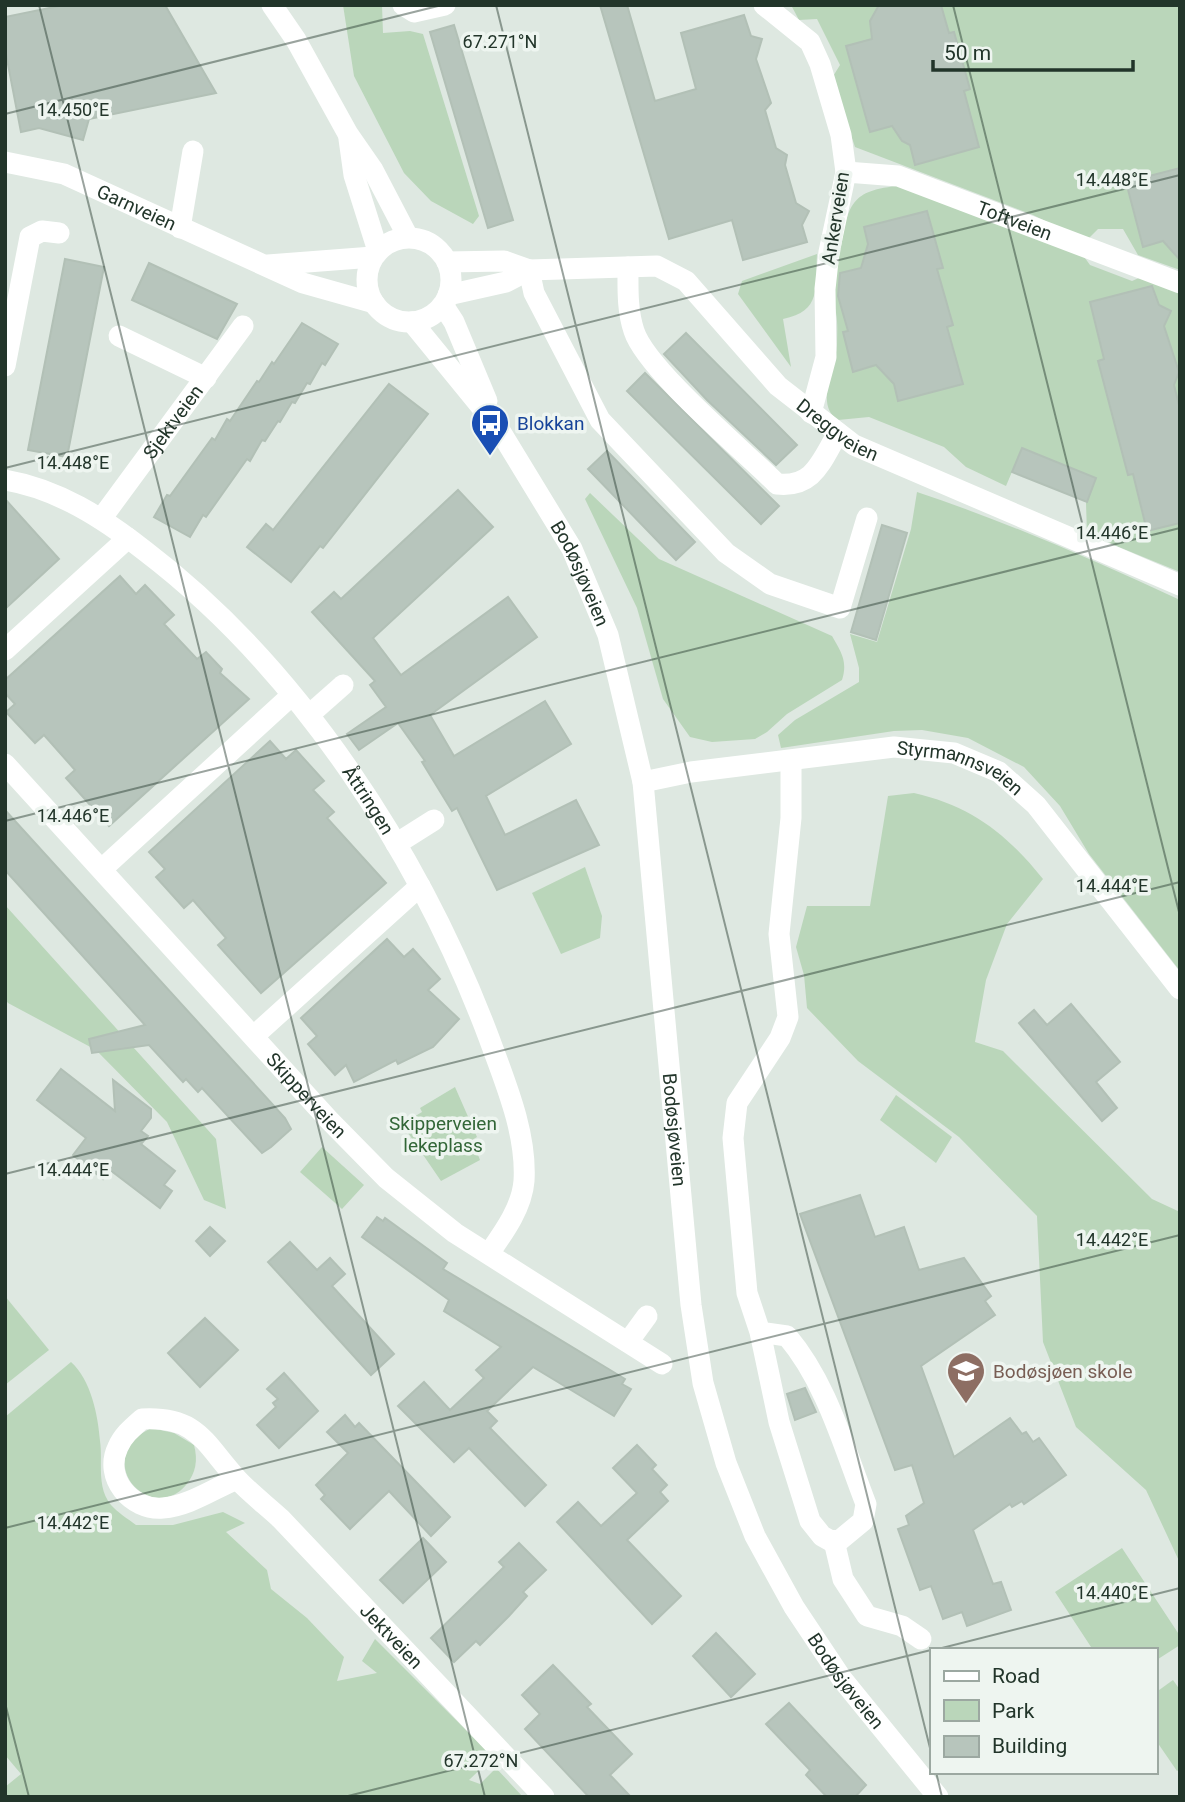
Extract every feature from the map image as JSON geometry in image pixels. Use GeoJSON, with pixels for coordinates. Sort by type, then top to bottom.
{"type":"FeatureCollection","features":[{"type":"Feature","properties":{"kind":"street"},"geometry":{"type":"LineString","coordinates":[[272,5],[296,40],[348,134],[373,170],[408,237]]}},
{"type":"Feature","properties":{"kind":"street"},"geometry":{"type":"LineString","coordinates":[[403,5],[414,12],[445,5]]}},
{"type":"Feature","properties":{"kind":"street","name":"Ankerveien"},"geometry":{"type":"LineString","coordinates":[[764,5],[810,42],[820,64],[841,135],[846,172],[826,276],[826,357],[811,414]]}},
{"type":"Feature","properties":{"kind":"street"},"geometry":{"type":"LineString","coordinates":[[348,134],[354,175],[375,254],[366,281],[374,303]]}},
{"type":"Feature","properties":{"kind":"street"},"geometry":{"type":"LineString","coordinates":[[180,228],[193,151]]}},
{"type":"Feature","properties":{"kind":"street","name":"Garnveien"},"geometry":{"type":"LineString","coordinates":[[5,162],[64,174],[262,266],[303,283],[374,303]]}},
{"type":"Feature","properties":{"kind":"street","name":"Toftveien"},"geometry":{"type":"LineString","coordinates":[[846,172],[898,176],[1157,272],[1180,283]]}},
{"type":"Feature","properties":{"kind":"street"},"geometry":{"type":"LineString","coordinates":[[5,366],[30,237],[42,231],[60,233]]}},
{"type":"Feature","properties":{"kind":"street"},"geometry":{"type":"LineString","coordinates":[[375,254],[397,239],[408,237],[431,244],[447,262]]}},
{"type":"Feature","properties":{"kind":"street","name":"Garnveien"},"geometry":{"type":"LineString","coordinates":[[262,266],[375,254]]}},
{"type":"Feature","properties":{"kind":"street","name":"Dreggveien"},"geometry":{"type":"LineString","coordinates":[[447,262],[504,261],[529,270],[657,266],[686,281],[778,386],[854,445],[1180,585]]}},
{"type":"Feature","properties":{"kind":"street","name":"Bodøsjøveien"},"geometry":{"type":"LineString","coordinates":[[447,262],[451,284],[445,300],[497,426]]}},
{"type":"Feature","properties":{"kind":"street"},"geometry":{"type":"LineString","coordinates":[[628,267],[628,304],[635,333],[652,361],[777,484],[794,485],[807,480],[838,433]]}},
{"type":"Feature","properties":{"kind":"street"},"geometry":{"type":"LineString","coordinates":[[529,270],[534,293],[600,420],[726,553],[770,584],[840,608],[867,518]]}},
{"type":"Feature","properties":{"kind":"street","name":"Dreggveien"},"geometry":{"type":"LineString","coordinates":[[445,300],[506,282],[529,270]]}},
{"type":"Feature","properties":{"kind":"street"},"geometry":{"type":"LineString","coordinates":[[412,322],[423,319],[445,300]]}},
{"type":"Feature","properties":{"kind":"street","name":"Bodøsjøveien"},"geometry":{"type":"LineString","coordinates":[[374,303],[390,317],[412,322],[497,426],[572,549],[608,635],[643,782],[691,1305],[703,1382],[726,1463],[755,1536],[794,1607],[842,1679],[938,1797]]}},
{"type":"Feature","properties":{"kind":"street","name":"Sjektveien"},"geometry":{"type":"LineString","coordinates":[[101,519],[243,326]]}},
{"type":"Feature","properties":{"kind":"street"},"geometry":{"type":"LineString","coordinates":[[118,336],[206,378]]}},
{"type":"Feature","properties":{"kind":"street","name":"Åttringen"},"geometry":{"type":"LineString","coordinates":[[5,480],[34,485],[101,519],[182,578],[240,634],[309,715],[397,844],[446,935],[507,1087],[517,1125],[524,1184],[516,1209],[490,1252]]}},
{"type":"Feature","properties":{"kind":"street"},"geometry":{"type":"LineString","coordinates":[[5,650],[128,538]]}},
{"type":"Feature","properties":{"kind":"street"},"geometry":{"type":"LineString","coordinates":[[309,715],[343,685]]}},
{"type":"Feature","properties":{"kind":"street"},"geometry":{"type":"LineString","coordinates":[[102,869],[292,695]]}},
{"type":"Feature","properties":{"kind":"street","name":"Styrmannsveien"},"geometry":{"type":"LineString","coordinates":[[643,782],[691,772],[791,762],[894,747],[954,753],[999,772],[1036,805],[1180,989]]}},
{"type":"Feature","properties":{"kind":"street"},"geometry":{"type":"LineString","coordinates":[[760,1332],[787,1336],[803,1356],[822,1392],[866,1504],[863,1521],[852,1534],[834,1541],[822,1536],[810,1521],[779,1422],[760,1332],[747,1293],[733,1138],[737,1103],[780,1038],[788,1017],[779,934],[790,817],[791,762]]}},
{"type":"Feature","properties":{"kind":"street","name":"Skipperveien"},"geometry":{"type":"LineString","coordinates":[[5,764],[255,1035],[329,1120],[386,1178],[455,1233],[490,1252],[662,1364]]}},
{"type":"Feature","properties":{"kind":"street"},"geometry":{"type":"LineString","coordinates":[[397,844],[434,820]]}},
{"type":"Feature","properties":{"kind":"street"},"geometry":{"type":"LineString","coordinates":[[255,1035],[420,886]]}},
{"type":"Feature","properties":{"kind":"street"},"geometry":{"type":"LineString","coordinates":[[628,1342],[646,1315]]}},
{"type":"Feature","properties":{"kind":"street","name":"Jektveien"},"geometry":{"type":"LineString","coordinates":[[237,1479],[184,1505],[159,1509],[134,1502],[118,1485],[114,1466],[116,1449],[142,1419],[174,1420],[203,1436],[237,1479],[281,1519],[544,1797]]}},
{"type":"Feature","properties":{"kind":"street"},"geometry":{"type":"LineString","coordinates":[[834,1541],[843,1579],[867,1616],[902,1626],[921,1639]]}},
{"type":"Feature","properties":{"kind":"green space"},"geometry":{"type":"Polygon","coordinates":[[[343,5],[382,5],[383,33],[410,31],[423,34],[479,216],[473,224],[431,201],[404,173],[354,76],[343,5]]]}},
{"type":"Feature","properties":{"kind":"green space"},"geometry":{"type":"Polygon","coordinates":[[[791,5],[1180,5],[1180,270],[1138,255],[1123,229],[1098,229],[1086,241],[1033,215],[855,147],[832,78],[840,65],[817,19],[799,20],[791,5]]]}},
{"type":"Feature","properties":{"kind":"green space"},"geometry":{"type":"Polygon","coordinates":[[[906,185],[1080,251],[1090,265],[1132,281],[1148,274],[1180,292],[1180,572],[1087,534],[1086,503],[1095,479],[1022,448],[1006,486],[966,467],[944,447],[869,417],[838,420],[831,413],[827,395],[836,354],[837,317],[831,287],[846,219],[856,201],[864,195],[874,190],[906,185]]]}},
{"type":"Feature","properties":{"kind":"green space"},"geometry":{"type":"Polygon","coordinates":[[[817,254],[816,287],[810,304],[796,315],[783,319],[791,367],[738,294],[742,281],[817,254]]]}},
{"type":"Feature","properties":{"kind":"green space"},"geometry":{"type":"Polygon","coordinates":[[[917,492],[1050,542],[1180,600],[1180,971],[1089,854],[1060,806],[1024,767],[968,738],[922,730],[894,731],[781,748],[778,735],[795,720],[859,682],[859,668],[850,634],[877,642],[911,529],[917,492]]]}},
{"type":"Feature","properties":{"kind":"green space"},"geometry":{"type":"Polygon","coordinates":[[[590,493],[659,559],[832,636],[844,662],[842,680],[787,714],[755,739],[712,742],[690,737],[663,699],[637,608],[585,499],[590,493]]]}},
{"type":"Feature","properties":{"kind":"green space"},"geometry":{"type":"Polygon","coordinates":[[[914,793],[953,806],[986,824],[1016,848],[1043,879],[1007,924],[986,980],[975,1042],[1003,1051],[1152,1199],[1180,1212],[1180,1563],[1146,1490],[1076,1427],[1043,1342],[1037,1216],[959,1137],[858,1061],[807,1008],[804,975],[796,947],[807,906],[870,906],[888,796],[914,793]]]}},
{"type":"Feature","properties":{"kind":"green space"},"geometry":{"type":"Polygon","coordinates":[[[585,867],[602,916],[600,938],[561,954],[532,893],[585,867]]]}},
{"type":"Feature","properties":{"kind":"green space"},"geometry":{"type":"Polygon","coordinates":[[[5,905],[216,1139],[226,1209],[204,1200],[167,1122],[96,1050],[5,999],[5,905]]]}},
{"type":"Feature","properties":{"kind":"green space","name":"Skipperveien lekeplass"},"geometry":{"type":"Polygon","coordinates":[[[455,1087],[477,1137],[472,1140],[480,1160],[441,1181],[402,1124],[422,1112],[420,1108],[455,1087]]]}},
{"type":"Feature","properties":{"kind":"green space"},"geometry":{"type":"Polygon","coordinates":[[[896,1095],[952,1137],[936,1163],[880,1120],[896,1095]]]}},
{"type":"Feature","properties":{"kind":"green space"},"geometry":{"type":"Polygon","coordinates":[[[322,1147],[364,1185],[342,1209],[300,1172],[322,1147]]]}},
{"type":"Feature","properties":{"kind":"green space"},"geometry":{"type":"Polygon","coordinates":[[[5,1296],[49,1350],[5,1385],[5,1296]]]}},
{"type":"Feature","properties":{"kind":"green space"},"geometry":{"type":"Polygon","coordinates":[[[71,1362],[84,1378],[95,1409],[103,1490],[113,1508],[136,1525],[173,1525],[223,1512],[245,1523],[226,1532],[267,1570],[271,1589],[307,1618],[344,1657],[337,1681],[377,1673],[362,1661],[375,1639],[493,1757],[469,1780],[480,1784],[496,1768],[523,1797],[5,1797],[5,1787],[21,1774],[5,1755],[5,1417],[71,1362]]]}},
{"type":"Feature","properties":{"kind":"green space"},"geometry":{"type":"Polygon","coordinates":[[[151,1428],[174,1433],[194,1445],[196,1461],[192,1476],[186,1485],[172,1496],[157,1498],[143,1493],[132,1484],[126,1471],[125,1456],[133,1441],[151,1428]]]}},
{"type":"Feature","properties":{"kind":"green space"},"geometry":{"type":"Polygon","coordinates":[[[1122,1548],[1180,1636],[1180,1645],[1157,1660],[1157,1648],[1092,1648],[1055,1592],[1122,1548]]]}},
{"type":"Feature","properties":{"kind":"green space"},"geometry":{"type":"Polygon","coordinates":[[[1173,1680],[1180,1690],[1180,1769],[1177,1771],[1157,1742],[1157,1692],[1173,1680]]]}},
{"type":"Feature","properties":{"kind":"building"},"geometry":{"type":"Polygon","coordinates":[[[64,5],[165,5],[216,93],[89,119],[83,140],[39,128],[21,132],[5,49],[5,17],[64,5]]]}},
{"type":"Feature","properties":{"kind":"building"},"geometry":{"type":"Polygon","coordinates":[[[600,5],[627,5],[655,101],[696,89],[681,33],[744,15],[751,36],[762,39],[756,59],[771,103],[765,110],[776,148],[787,155],[785,165],[796,203],[809,211],[802,225],[807,242],[743,260],[732,220],[669,239],[600,5]]]}},
{"type":"Feature","properties":{"kind":"building"},"geometry":{"type":"Polygon","coordinates":[[[879,5],[941,5],[949,33],[954,32],[970,89],[964,91],[979,147],[915,165],[910,145],[902,141],[892,126],[870,132],[846,46],[872,39],[870,21],[879,5]]]}},
{"type":"Feature","properties":{"kind":"building"},"geometry":{"type":"Polygon","coordinates":[[[454,25],[513,220],[488,228],[430,32],[454,25]]]}},
{"type":"Feature","properties":{"kind":"building"},"geometry":{"type":"Polygon","coordinates":[[[1180,168],[1180,260],[1163,241],[1143,247],[1126,182],[1180,168]]]}},
{"type":"Feature","properties":{"kind":"building"},"geometry":{"type":"Polygon","coordinates":[[[927,211],[943,268],[937,269],[953,325],[947,327],[963,384],[898,401],[894,384],[876,365],[853,372],[843,332],[848,331],[838,296],[840,273],[861,268],[868,244],[864,227],[927,211]]]}},
{"type":"Feature","properties":{"kind":"building"},"geometry":{"type":"Polygon","coordinates":[[[65,259],[104,267],[67,457],[28,450],[65,259]]]}},
{"type":"Feature","properties":{"kind":"building"},"geometry":{"type":"Polygon","coordinates":[[[149,263],[237,304],[217,339],[132,300],[149,263]]]}},
{"type":"Feature","properties":{"kind":"building"},"geometry":{"type":"Polygon","coordinates":[[[1152,286],[1159,305],[1171,311],[1164,326],[1179,372],[1174,385],[1180,409],[1180,523],[1147,531],[1133,474],[1128,475],[1098,361],[1104,359],[1090,302],[1152,286]]]}},
{"type":"Feature","properties":{"kind":"building"},"geometry":{"type":"Polygon","coordinates":[[[302,323],[338,344],[325,365],[322,363],[310,384],[307,383],[295,403],[292,402],[265,441],[262,440],[250,461],[247,459],[206,517],[203,515],[190,537],[154,517],[167,495],[170,496],[212,438],[215,440],[227,419],[230,421],[302,323]]]}},
{"type":"Feature","properties":{"kind":"building"},"geometry":{"type":"Polygon","coordinates":[[[686,333],[797,445],[776,465],[707,400],[664,354],[686,333]]]}},
{"type":"Feature","properties":{"kind":"building"},"geometry":{"type":"Polygon","coordinates":[[[645,373],[779,506],[761,524],[627,391],[645,373]]]}},
{"type":"Feature","properties":{"kind":"building"},"geometry":{"type":"Polygon","coordinates":[[[389,384],[428,414],[323,548],[320,546],[291,582],[247,547],[266,524],[273,530],[389,384]]]}},
{"type":"Feature","properties":{"kind":"building"},"geometry":{"type":"Polygon","coordinates":[[[1022,448],[1096,478],[1087,502],[1012,472],[1022,448]]]}},
{"type":"Feature","properties":{"kind":"building"},"geometry":{"type":"Polygon","coordinates":[[[607,451],[695,542],[676,560],[588,469],[607,451]]]}},
{"type":"Feature","properties":{"kind":"building"},"geometry":{"type":"Polygon","coordinates":[[[458,490],[493,527],[373,638],[401,675],[508,597],[537,637],[430,715],[454,756],[545,701],[571,744],[486,796],[505,835],[576,800],[599,845],[497,890],[457,808],[452,811],[422,762],[425,761],[398,723],[359,750],[347,734],[386,707],[370,685],[375,681],[312,612],[334,592],[341,599],[458,490]]]}},
{"type":"Feature","properties":{"kind":"building"},"geometry":{"type":"Polygon","coordinates":[[[5,499],[59,559],[5,609],[5,499]]]}},
{"type":"Feature","properties":{"kind":"building"},"geometry":{"type":"Polygon","coordinates":[[[882,525],[907,533],[876,640],[851,632],[882,525]]]}},
{"type":"Feature","properties":{"kind":"building"},"geometry":{"type":"Polygon","coordinates":[[[120,576],[136,594],[145,585],[174,615],[164,624],[197,659],[206,652],[222,669],[220,673],[249,699],[109,826],[66,778],[75,770],[44,735],[35,743],[6,712],[15,704],[5,693],[5,680],[120,576]]]}},
{"type":"Feature","properties":{"kind":"building"},"geometry":{"type":"Polygon","coordinates":[[[270,741],[286,759],[296,750],[324,781],[313,790],[334,812],[327,818],[386,883],[261,993],[218,945],[226,938],[193,900],[184,908],[156,877],[165,869],[149,852],[270,741]]]}},
{"type":"Feature","properties":{"kind":"building"},"geometry":{"type":"Polygon","coordinates":[[[5,810],[285,1118],[291,1129],[271,1147],[262,1153],[202,1088],[198,1092],[186,1079],[183,1082],[149,1045],[92,1053],[89,1039],[145,1025],[5,870],[5,810]]]}},
{"type":"Feature","properties":{"kind":"building"},"geometry":{"type":"Polygon","coordinates":[[[387,939],[404,957],[413,949],[440,979],[428,990],[459,1019],[433,1047],[398,1064],[396,1060],[354,1082],[346,1065],[335,1075],[308,1044],[317,1036],[301,1018],[387,939]]]}},
{"type":"Feature","properties":{"kind":"building"},"geometry":{"type":"Polygon","coordinates":[[[1071,1004],[1120,1062],[1096,1082],[1117,1108],[1102,1121],[1019,1023],[1034,1010],[1047,1025],[1071,1004]]]}},
{"type":"Feature","properties":{"kind":"building"},"geometry":{"type":"Polygon","coordinates":[[[61,1069],[115,1111],[113,1080],[151,1109],[151,1118],[141,1131],[148,1136],[141,1144],[175,1171],[164,1185],[172,1191],[160,1208],[110,1170],[103,1179],[73,1155],[86,1138],[37,1100],[61,1069]]]}},
{"type":"Feature","properties":{"kind":"building"},"geometry":{"type":"Polygon","coordinates":[[[860,1195],[875,1237],[904,1227],[919,1270],[964,1258],[991,1296],[985,1301],[995,1315],[921,1366],[954,1457],[1010,1418],[1022,1434],[1026,1432],[1033,1442],[1039,1438],[1066,1475],[1024,1504],[1022,1501],[1012,1507],[1010,1504],[973,1530],[993,1584],[1001,1582],[1011,1610],[967,1626],[962,1612],[943,1619],[931,1586],[920,1590],[898,1529],[909,1525],[906,1516],[924,1503],[912,1465],[895,1470],[800,1214],[860,1195]]]}},
{"type":"Feature","properties":{"kind":"building"},"geometry":{"type":"Polygon","coordinates":[[[377,1217],[383,1221],[385,1218],[447,1263],[443,1269],[625,1379],[622,1384],[631,1389],[614,1416],[533,1367],[487,1411],[497,1421],[490,1428],[546,1485],[525,1506],[469,1448],[454,1462],[398,1406],[424,1382],[450,1410],[484,1378],[476,1370],[501,1347],[444,1311],[449,1300],[362,1237],[377,1217]]]}},
{"type":"Feature","properties":{"kind":"building"},"geometry":{"type":"Polygon","coordinates":[[[210,1227],[225,1241],[210,1256],[196,1241],[210,1227]]]}},
{"type":"Feature","properties":{"kind":"building"},"geometry":{"type":"Polygon","coordinates":[[[290,1242],[317,1270],[330,1258],[345,1274],[332,1286],[394,1354],[371,1375],[268,1262],[290,1242]]]}},
{"type":"Feature","properties":{"kind":"building"},"geometry":{"type":"Polygon","coordinates":[[[205,1318],[238,1350],[200,1387],[168,1353],[205,1318]]]}},
{"type":"Feature","properties":{"kind":"building"},"geometry":{"type":"Polygon","coordinates":[[[284,1373],[318,1411],[279,1448],[257,1425],[276,1407],[273,1403],[278,1399],[267,1389],[284,1373]]]}},
{"type":"Feature","properties":{"kind":"building"},"geometry":{"type":"Polygon","coordinates":[[[805,1388],[816,1412],[795,1420],[787,1394],[805,1388]]]}},
{"type":"Feature","properties":{"kind":"building"},"geometry":{"type":"Polygon","coordinates":[[[345,1415],[355,1427],[359,1423],[450,1517],[431,1536],[389,1491],[350,1529],[321,1499],[325,1495],[316,1485],[348,1453],[327,1432],[345,1415]]]}},
{"type":"Feature","properties":{"kind":"building"},"geometry":{"type":"Polygon","coordinates":[[[637,1445],[656,1465],[652,1469],[667,1485],[660,1492],[668,1501],[627,1540],[681,1596],[652,1624],[557,1522],[578,1502],[601,1526],[637,1493],[613,1468],[637,1445]]]}},
{"type":"Feature","properties":{"kind":"building"},"geometry":{"type":"Polygon","coordinates":[[[423,1538],[446,1562],[403,1603],[380,1580],[423,1538]]]}},
{"type":"Feature","properties":{"kind":"building"},"geometry":{"type":"Polygon","coordinates":[[[519,1543],[546,1570],[523,1592],[527,1596],[480,1645],[476,1641],[454,1662],[431,1638],[504,1567],[499,1562],[519,1543]]]}},
{"type":"Feature","properties":{"kind":"building"},"geometry":{"type":"Polygon","coordinates":[[[716,1633],[755,1674],[731,1697],[693,1656],[716,1633]]]}},
{"type":"Feature","properties":{"kind":"building"},"geometry":{"type":"Polygon","coordinates":[[[553,1665],[591,1704],[587,1707],[632,1754],[610,1775],[631,1797],[589,1797],[525,1729],[540,1714],[522,1695],[553,1665]]]}},
{"type":"Feature","properties":{"kind":"building"},"geometry":{"type":"Polygon","coordinates":[[[789,1703],[866,1785],[855,1797],[827,1797],[806,1775],[810,1770],[766,1724],[789,1703]]]}},
{"type":"Feature","properties":{"kind":"place","name":"Blokkan"},"geometry":{"type":"Point","coordinates":[490,457]}},
{"type":"Feature","properties":{"kind":"place","name":"Bodøsjøen skole"},"geometry":{"type":"Point","coordinates":[966,1405]}}]}
